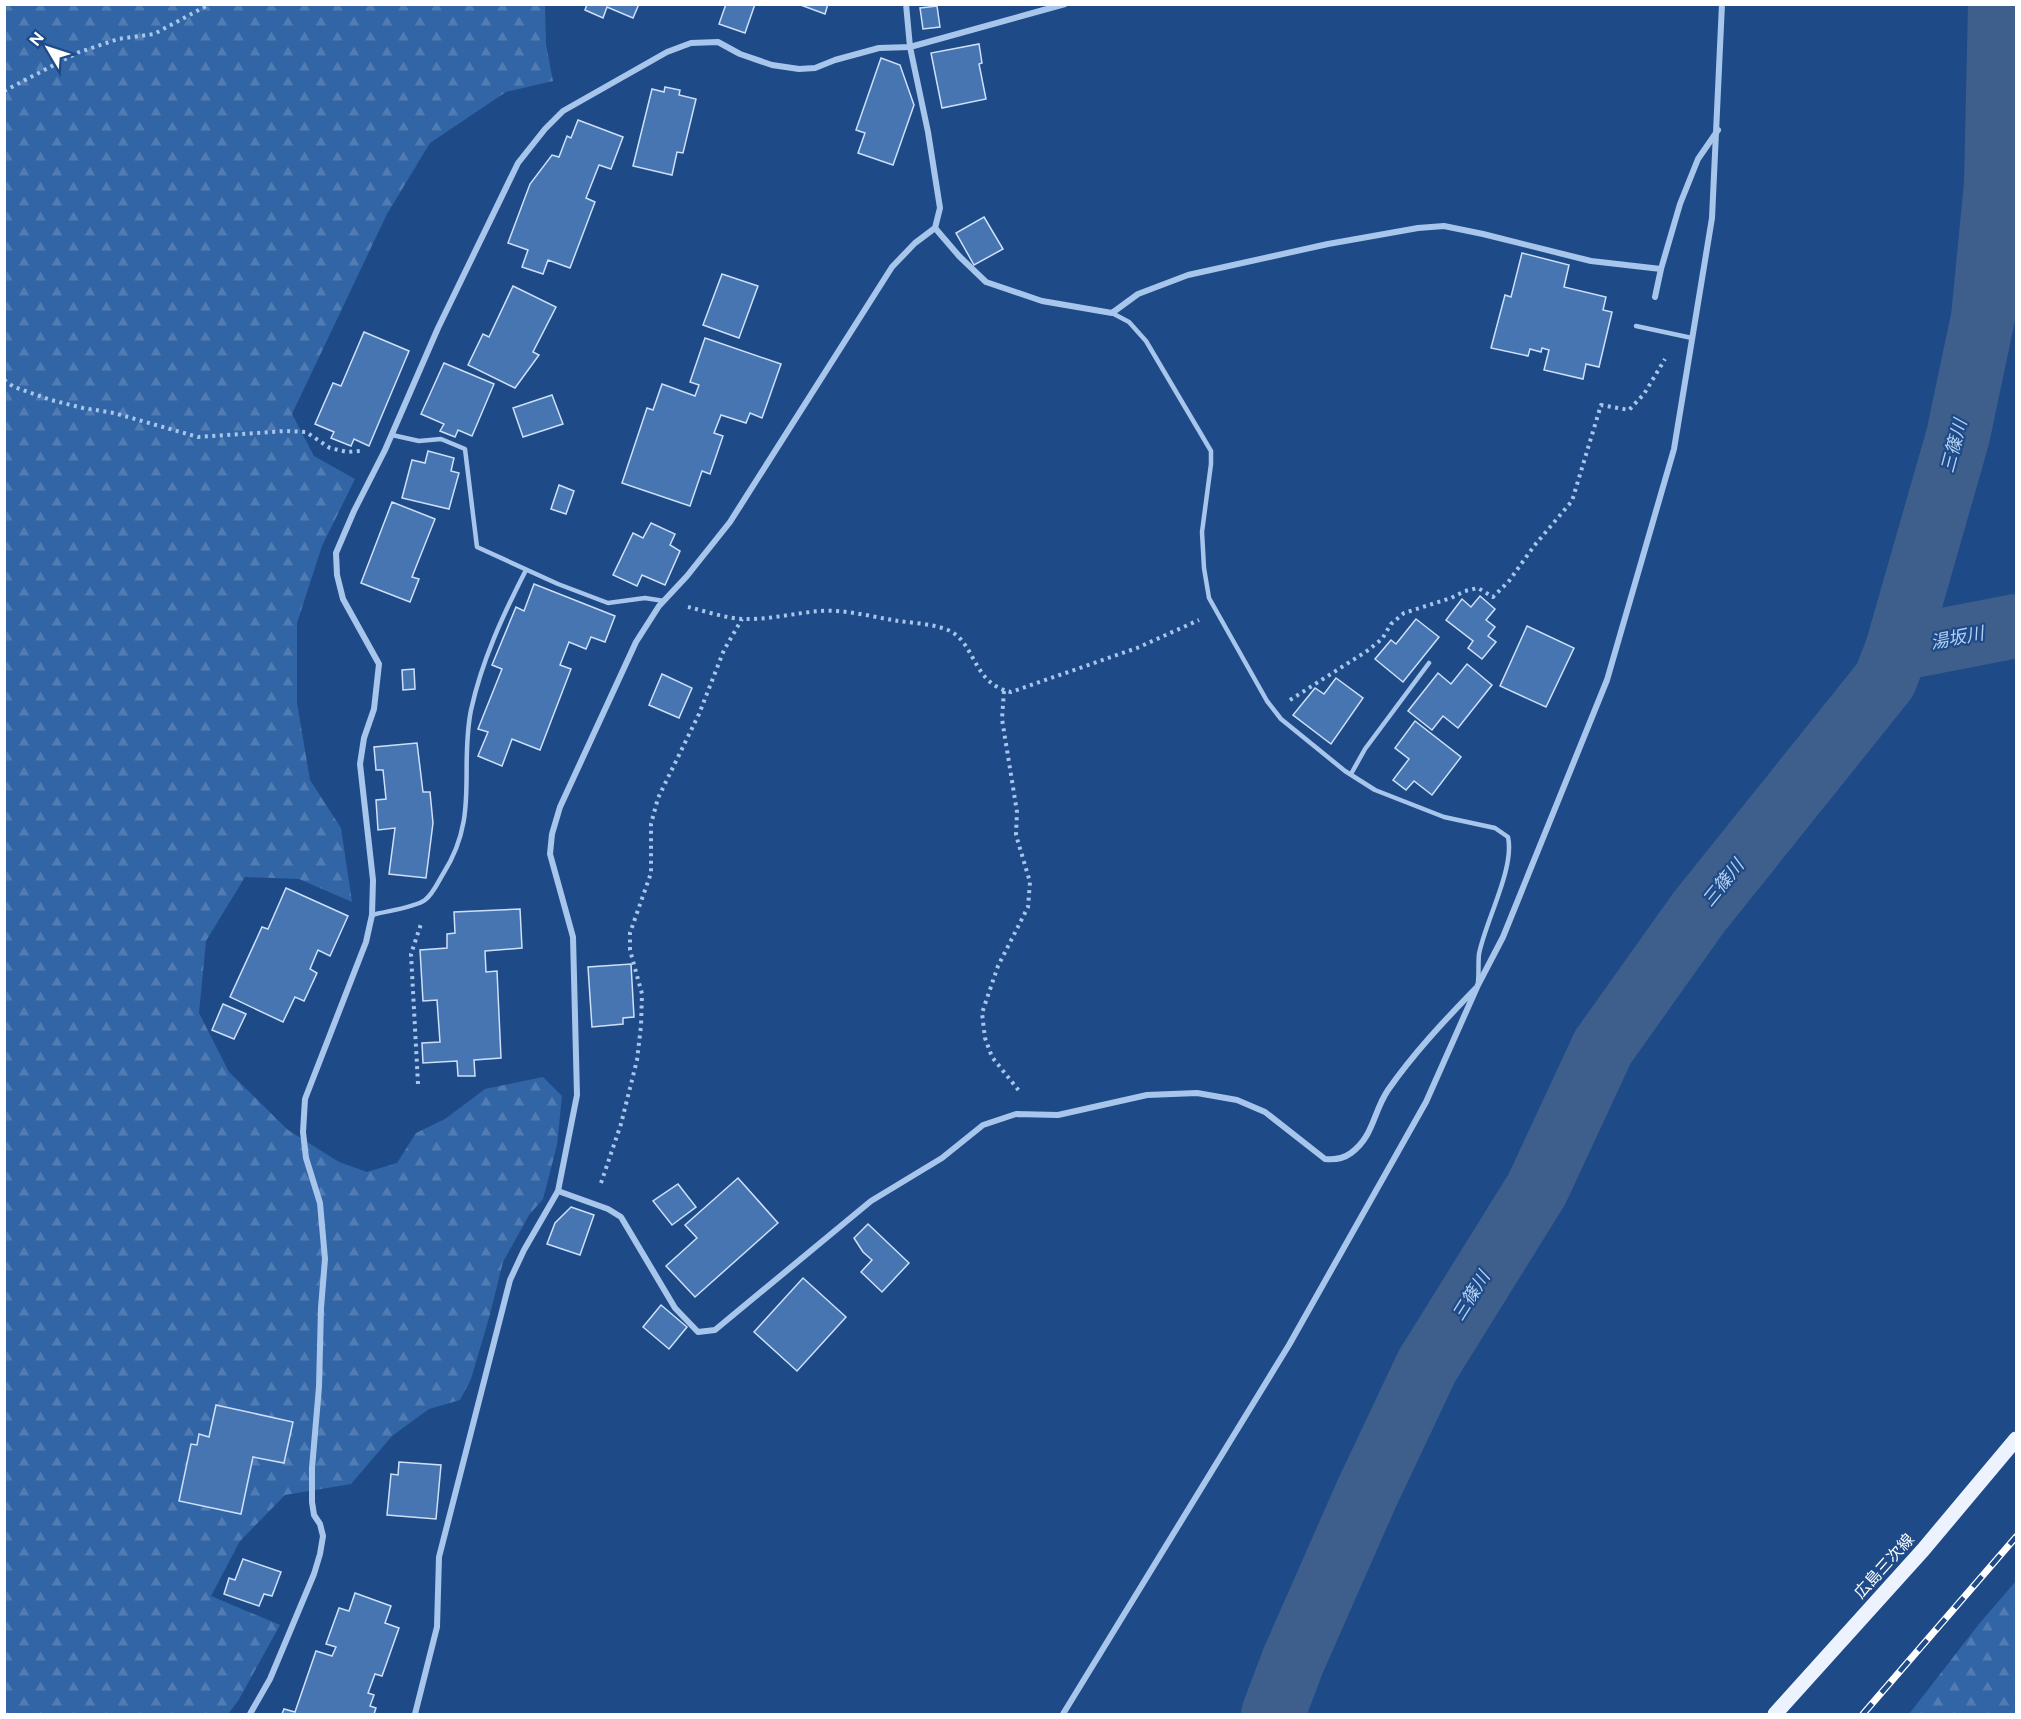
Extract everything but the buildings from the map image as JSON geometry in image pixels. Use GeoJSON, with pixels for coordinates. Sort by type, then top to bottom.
{"type":"FeatureCollection","features":[{"type":"Feature","properties":{"kind":"main road","name":"広島三次線"},"geometry":{"type":"LineString","coordinates":[[1775,1714],[1923,1550],[2016,1439]]}},
{"type":"Feature","properties":{"kind":"street"},"geometry":{"type":"LineString","coordinates":[[415,1714],[437,1627],[439,1557],[510,1280],[524,1250],[558,1191],[577,1095],[573,937],[550,854],[552,834],[575,772],[636,642],[664,601],[730,522],[892,267],[915,243],[935,228],[940,208],[910,47],[906,4]]}},
{"type":"Feature","properties":{"kind":"street"},"geometry":{"type":"LineString","coordinates":[[250,1714],[270,1679],[314,1574],[323,1536],[320,1524],[314,1515],[312,1468],[320,1387],[321,1308],[326,1259],[320,1203],[306,1158],[303,1121],[305,1099],[366,942],[372,915],[373,880],[360,764],[364,738],[374,709],[379,664],[343,600],[337,575],[336,553],[354,511],[386,450],[438,328],[518,163],[545,129],[563,111],[636,68],[691,43],[718,42],[740,54],[761,61],[799,69],[815,68],[879,48],[910,47],[1065,4]]}},
{"type":"Feature","properties":{"kind":"street"},"geometry":{"type":"LineString","coordinates":[[1063,1714],[1306,1314],[1426,1102],[1478,985],[1503,937],[1607,680],[1674,449],[1712,218],[1718,129],[1722,4]]}},
{"type":"Feature","properties":{"kind":"street"},"geometry":{"type":"LineString","coordinates":[[1655,297],[1680,204],[1698,159],[1718,129]]}},
{"type":"Feature","properties":{"kind":"street"},"geometry":{"type":"LineString","coordinates":[[935,228],[986,282],[1042,301],[1112,313],[1138,294],[1188,274],[1328,244],[1418,228],[1444,226],[1494,236],[1591,261],[1661,269]]}},
{"type":"Feature","properties":{"kind":"street"},"geometry":{"type":"LineString","coordinates":[[558,1191],[621,1217],[675,1308],[698,1332],[714,1330],[871,1201],[942,1158],[984,1125],[1016,1114],[1058,1115],[1147,1095],[1197,1093],[1237,1100],[1265,1112],[1325,1159],[1337,1160],[1351,1153],[1371,1132],[1386,1092],[1433,1033],[1478,985]]}},
{"type":"Feature","properties":{"kind":"lane"},"geometry":{"type":"LineString","coordinates":[[1112,313],[1129,322],[1146,341],[1211,451],[1202,532],[1205,578],[1209,598],[1281,719],[1314,747],[1375,790],[1444,817],[1495,828],[1508,837],[1510,848],[1493,914],[1479,954],[1478,985]]}},
{"type":"Feature","properties":{"kind":"lane"},"geometry":{"type":"LineString","coordinates":[[1636,326],[1692,338]]}},
{"type":"Feature","properties":{"kind":"lane"},"geometry":{"type":"LineString","coordinates":[[392,435],[419,441],[441,439],[465,449],[477,548],[608,603],[645,598],[664,601]]}},
{"type":"Feature","properties":{"kind":"lane"},"geometry":{"type":"LineString","coordinates":[[372,915],[419,903],[426,899],[451,861],[461,840],[466,809],[471,712],[482,668],[498,625],[526,570]]}},
{"type":"Feature","properties":{"kind":"lane"},"geometry":{"type":"LineString","coordinates":[[1350,774],[1365,749],[1430,663]]}},
{"type":"Feature","properties":{"kind":"path"},"geometry":{"type":"LineString","coordinates":[[4,91],[77,53],[118,39],[154,34],[210,4]]}},
{"type":"Feature","properties":{"kind":"path"},"geometry":{"type":"LineString","coordinates":[[1275,711],[1367,651],[1382,639],[1392,624],[1404,613],[1478,588],[1493,597],[1509,581],[1534,546],[1572,501],[1601,405],[1629,410],[1644,394],[1668,355],[1671,334]]}},
{"type":"Feature","properties":{"kind":"path"},"geometry":{"type":"LineString","coordinates":[[4,380],[14,387],[51,400],[114,413],[198,437],[295,431],[306,432],[330,448],[347,452],[386,450]]}},
{"type":"Feature","properties":{"kind":"path"},"geometry":{"type":"LineString","coordinates":[[664,601],[742,619],[824,611],[948,630],[961,639],[974,664],[991,682],[1000,690],[1011,692],[1137,648],[1216,612]]}},
{"type":"Feature","properties":{"kind":"path"},"geometry":{"type":"LineString","coordinates":[[594,1204],[621,1124],[637,1060],[642,994],[630,950],[630,933],[651,873],[651,824],[658,798],[699,714],[724,650],[742,619]]}},
{"type":"Feature","properties":{"kind":"path"},"geometry":{"type":"LineString","coordinates":[[1004,691],[1002,719],[1017,812],[1016,835],[1030,882],[1028,907],[998,966],[982,1013],[985,1038],[992,1057],[1013,1082],[1032,1114]]}},
{"type":"Feature","properties":{"kind":"path"},"geometry":{"type":"LineString","coordinates":[[418,1084],[411,954],[428,906],[426,899]]}},
{"type":"Feature","properties":{"kind":"green space"},"geometry":{"type":"Polygon","coordinates":[[[5,5],[545,5],[546,44],[553,81],[506,92],[430,143],[387,214],[292,414],[314,456],[355,479],[322,546],[297,623],[297,703],[310,780],[341,828],[352,902],[299,879],[245,877],[206,941],[199,1013],[229,1072],[288,1130],[339,1162],[367,1172],[397,1163],[416,1133],[445,1119],[485,1089],[543,1077],[562,1096],[557,1145],[543,1199],[529,1215],[503,1262],[471,1379],[460,1400],[429,1409],[392,1436],[351,1484],[285,1495],[240,1541],[211,1596],[280,1625],[238,1701],[228,1714],[5,1714],[5,5]]]}},
{"type":"Feature","properties":{"kind":"green space"},"geometry":{"type":"Polygon","coordinates":[[[2016,1581],[2016,1714],[1909,1714],[1979,1624],[2016,1581]]]}},
{"type":"Feature","properties":{"kind":"waterway","name":"三篠川"},"geometry":{"type":"LineString","coordinates":[[1273,1714],[1293,1661],[1367,1493],[1427,1366],[1537,1189],[1603,1047],[1699,912],[1885,680],[1897,649],[1958,436],[1983,317],[1996,184],[2000,4]]}},
{"type":"Feature","properties":{"kind":"waterway","name":"湯坂川"},"geometry":{"type":"LineString","coordinates":[[1897,649],[2016,626]]}},
{"type":"Feature","properties":{"kind":"railway"},"geometry":{"type":"LineString","coordinates":[[1863,1714],[2016,1537]]}}]}
